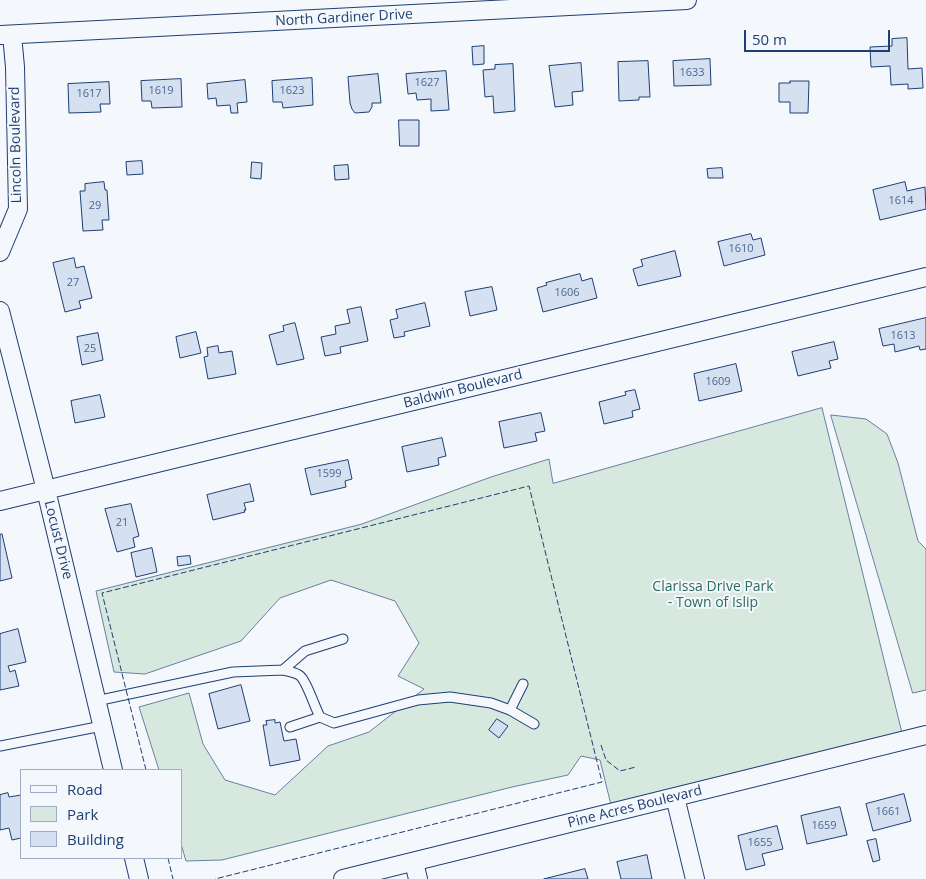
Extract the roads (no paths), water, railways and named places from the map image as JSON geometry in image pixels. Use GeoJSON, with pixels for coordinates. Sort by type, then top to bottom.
{"type":"FeatureCollection","features":[{"type":"Feature","properties":{"kind":"street","name":"North Gardiner Drive"},"geometry":{"type":"LineString","coordinates":[[6,35],[687,0]]}},
{"type":"Feature","properties":{"kind":"street","name":"Lincoln Boulevard"},"geometry":{"type":"LineString","coordinates":[[0,252],[18,209],[15,67],[6,35]]}},
{"type":"Feature","properties":{"kind":"street","name":"Baldwin Boulevard"},"geometry":{"type":"LineString","coordinates":[[0,501],[926,277]]}},
{"type":"Feature","properties":{"kind":"street","name":"Locust Drive"},"geometry":{"type":"LineString","coordinates":[[0,311],[46,490],[113,769]]}},
{"type":"Feature","properties":{"kind":"street","name":"Pine Acres Boulevard"},"geometry":{"type":"LineString","coordinates":[[343,879],[416,870],[675,797],[926,735]]}},
{"type":"Feature","properties":{"kind":"street"},"geometry":{"type":"LineString","coordinates":[[675,797],[695,879]]}},
{"type":"Feature","properties":{"kind":"street"},"geometry":{"type":"LineString","coordinates":[[134,859],[139,879]]}},
{"type":"Feature","properties":{"kind":"lane"},"geometry":{"type":"LineString","coordinates":[[283,670],[305,651],[343,639]]}},
{"type":"Feature","properties":{"kind":"lane"},"geometry":{"type":"LineString","coordinates":[[96,701],[233,672],[283,670],[300,676],[308,688],[320,717],[334,723],[418,700],[450,697],[491,703],[510,710],[534,724]]}},
{"type":"Feature","properties":{"kind":"lane"},"geometry":{"type":"LineString","coordinates":[[510,710],[523,684]]}},
{"type":"Feature","properties":{"kind":"lane"},"geometry":{"type":"LineString","coordinates":[[290,727],[320,717]]}},
{"type":"Feature","properties":{"kind":"lane"},"geometry":{"type":"LineString","coordinates":[[0,746],[102,726]]}},
{"type":"Feature","properties":{"kind":"park label","name":"Clarissa Drive Park - Town of Islip"},"geometry":{"type":"Point","coordinates":[713,596]}}]}
